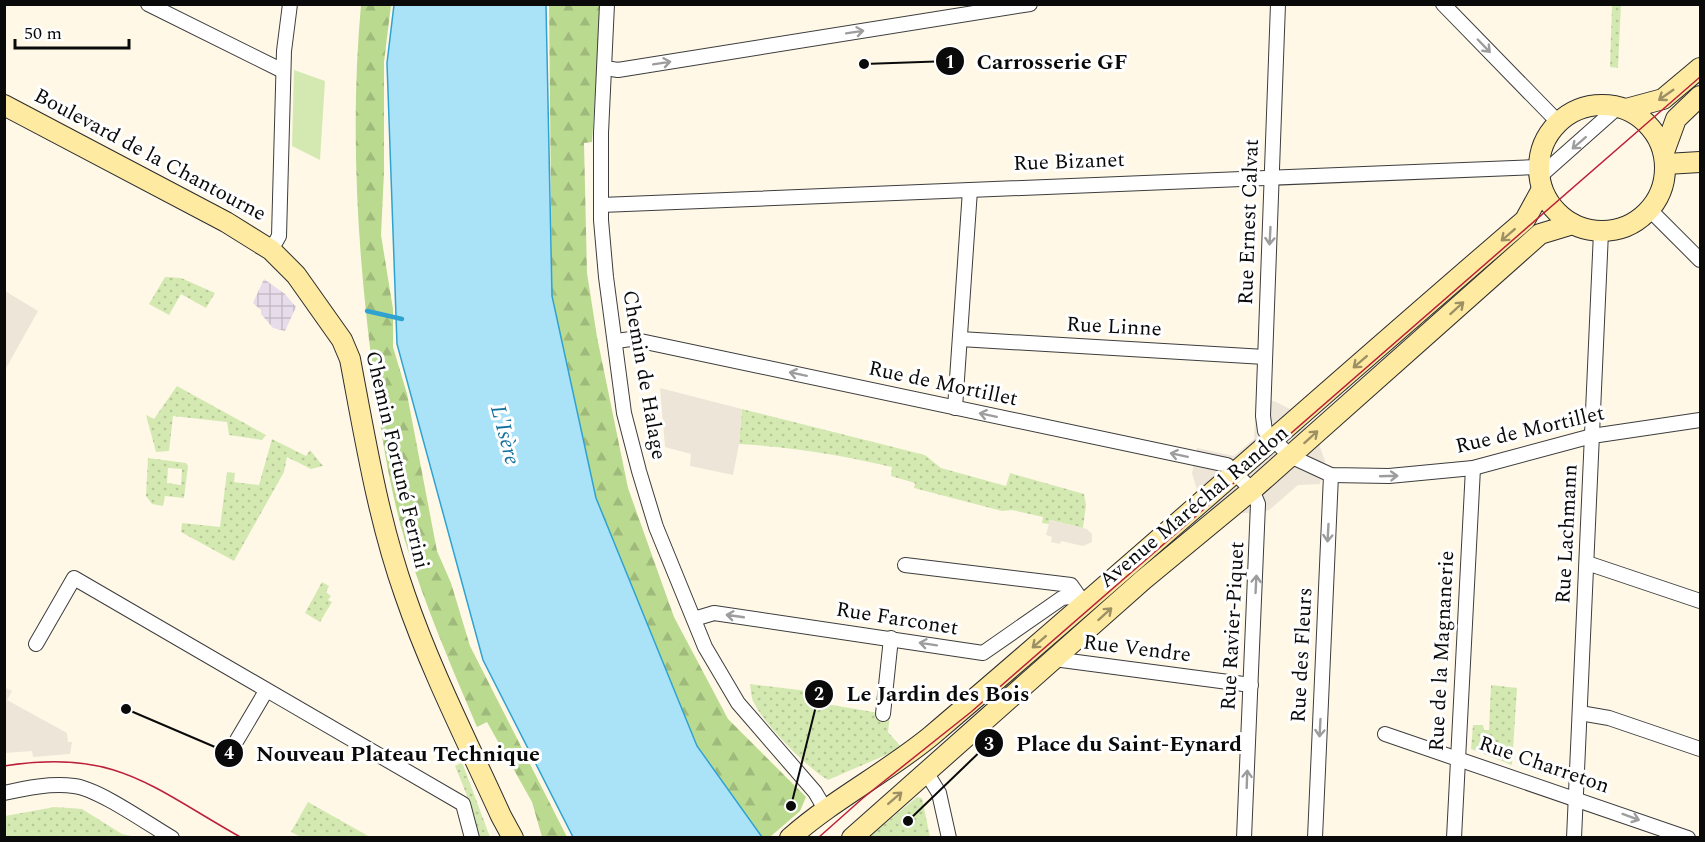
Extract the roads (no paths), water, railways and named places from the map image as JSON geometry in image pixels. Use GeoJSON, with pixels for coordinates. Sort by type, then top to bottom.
{"type":"FeatureCollection","features":[{"type":"Feature","properties":{"kind":"street"},"geometry":{"type":"LineString","coordinates":[[148,4],[283,71]]}},
{"type":"Feature","properties":{"kind":"street"},"geometry":{"type":"LineString","coordinates":[[271,250],[279,236],[281,213],[283,71],[290,4]]}},
{"type":"Feature","properties":{"kind":"street","name":"Chemin de Halage"},"geometry":{"type":"LineString","coordinates":[[607,4],[601,134],[601,205],[606,277],[624,413],[639,471],[656,527],[705,647],[738,704],[815,792],[817,815]]}},
{"type":"Feature","properties":{"kind":"street"},"geometry":{"type":"LineString","coordinates":[[605,68],[618,70],[1030,4]]}},
{"type":"Feature","properties":{"kind":"street","name":"Rue Ernest Calvat"},"geometry":{"type":"LineString","coordinates":[[1272,438],[1266,431],[1263,416],[1278,4]]}},
{"type":"Feature","properties":{"kind":"street"},"geometry":{"type":"LineString","coordinates":[[1443,4],[1558,122],[1585,107],[1622,108],[1663,99],[1701,68]]}},
{"type":"Feature","properties":{"kind":"street"},"geometry":{"type":"LineString","coordinates":[[1622,108],[1540,178],[1556,212],[1573,224],[1601,232],[1627,226],[1650,210],[1662,189],[1665,158],[1676,118],[1701,96]]}},
{"type":"Feature","properties":{"kind":"street","name":"Boulevard de la Chantourne"},"geometry":{"type":"LineString","coordinates":[[4,105],[226,222],[271,250]]}},
{"type":"Feature","properties":{"kind":"street"},"geometry":{"type":"LineString","coordinates":[[1622,108],[1652,128],[1665,158]]}},
{"type":"Feature","properties":{"kind":"street","name":"Avenue Maréchal Randon"},"geometry":{"type":"LineString","coordinates":[[790,837],[817,815],[928,738],[1080,600],[1233,473],[1525,220],[1540,178],[1541,151],[1558,122]]}},
{"type":"Feature","properties":{"kind":"street"},"geometry":{"type":"LineString","coordinates":[[1665,158],[1701,162]]}},
{"type":"Feature","properties":{"kind":"street","name":"Rue Bizanet"},"geometry":{"type":"LineString","coordinates":[[601,205],[1273,178],[1540,178]]}},
{"type":"Feature","properties":{"kind":"street"},"geometry":{"type":"LineString","coordinates":[[955,408],[970,190]]}},
{"type":"Feature","properties":{"kind":"street"},"geometry":{"type":"LineString","coordinates":[[1650,210],[1701,260]]}},
{"type":"Feature","properties":{"kind":"street","name":"Avenue Maréchal Randon"},"geometry":{"type":"LineString","coordinates":[[853,837],[1143,580],[1252,490],[1540,234],[1573,224]]}},
{"type":"Feature","properties":{"kind":"street","name":"Rue Lachmann"},"geometry":{"type":"LineString","coordinates":[[1574,837],[1601,232]]}},
{"type":"Feature","properties":{"kind":"street","name":"Chemin Fortuné Ferrini"},"geometry":{"type":"LineString","coordinates":[[271,250],[296,275],[347,350],[380,505],[404,593],[435,676],[509,833]]}},
{"type":"Feature","properties":{"kind":"street","name":"Rue de Mortillet"},"geometry":{"type":"LineString","coordinates":[[616,341],[632,339],[1227,465],[1252,490]]}},
{"type":"Feature","properties":{"kind":"street","name":"Rue Linne"},"geometry":{"type":"LineString","coordinates":[[960,339],[1265,357]]}},
{"type":"Feature","properties":{"kind":"street","name":"Rue de Mortillet"},"geometry":{"type":"LineString","coordinates":[[1272,438],[1290,456],[1331,475],[1389,476],[1473,468],[1592,436],[1701,420]]}},
{"type":"Feature","properties":{"kind":"street","name":"Rue de la Magnanerie"},"geometry":{"type":"LineString","coordinates":[[1454,837],[1456,757],[1473,468]]}},
{"type":"Feature","properties":{"kind":"street","name":"Rue des Fleurs"},"geometry":{"type":"LineString","coordinates":[[1315,837],[1331,475]]}},
{"type":"Feature","properties":{"kind":"street","name":"Rue Ravier-Piquet"},"geometry":{"type":"LineString","coordinates":[[1244,837],[1259,522],[1258,504],[1252,490]]}},
{"type":"Feature","properties":{"kind":"street"},"geometry":{"type":"LineString","coordinates":[[1587,562],[1701,601]]}},
{"type":"Feature","properties":{"kind":"street","name":"Avenue Maréchal Randon"},"geometry":{"type":"LineString","coordinates":[[905,565],[1071,585],[1080,600]]}},
{"type":"Feature","properties":{"kind":"street"},"geometry":{"type":"LineString","coordinates":[[36,644],[74,578],[463,804],[472,837]]}},
{"type":"Feature","properties":{"kind":"street","name":"Rue Farconet"},"geometry":{"type":"LineString","coordinates":[[694,619],[714,613],[986,652],[1062,598],[1080,600]]}},
{"type":"Feature","properties":{"kind":"street"},"geometry":{"type":"LineString","coordinates":[[883,714],[891,638]]}},
{"type":"Feature","properties":{"kind":"street","name":"Rue Vendre"},"geometry":{"type":"LineString","coordinates":[[1054,659],[1251,685]]}},
{"type":"Feature","properties":{"kind":"street"},"geometry":{"type":"LineString","coordinates":[[237,740],[266,691]]}},
{"type":"Feature","properties":{"kind":"street"},"geometry":{"type":"LineString","coordinates":[[1580,713],[1609,718],[1701,748]]}},
{"type":"Feature","properties":{"kind":"street","name":"Rue Charreton"},"geometry":{"type":"LineString","coordinates":[[1385,734],[1688,837]]}},
{"type":"Feature","properties":{"kind":"street"},"geometry":{"type":"LineString","coordinates":[[926,772],[939,793],[949,837]]}},
{"type":"Feature","properties":{"kind":"street"},"geometry":{"type":"LineString","coordinates":[[4,793],[60,786],[84,789],[172,837]]}},
{"type":"Feature","properties":{"kind":"water","name":"L'Isère"},"geometry":{"type":"Polygon","coordinates":[[[394,5],[546,5],[552,296],[596,498],[697,746],[762,837],[573,837],[483,660],[397,344],[387,63],[394,5]]]}},
{"type":"Feature","properties":{"kind":"waterway"},"geometry":{"type":"LineString","coordinates":[[367,311],[402,319]]}},
{"type":"Feature","properties":{"kind":"tram line"},"geometry":{"type":"LineString","coordinates":[[818,838],[863,798],[971,712],[1700,77]]}},
{"type":"Feature","properties":{"kind":"tram line"},"geometry":{"type":"LineString","coordinates":[[4,766],[43,762],[76,762],[105,767],[156,788],[242,838]]}},
{"type":"Feature","properties":{"kind":"place","name":"Carrosserie GF"},"geometry":{"type":"Point","coordinates":[864,64]}},
{"type":"Feature","properties":{"kind":"place","name":"Nouveau Plateau Technique"},"geometry":{"type":"Point","coordinates":[126,709]}},
{"type":"Feature","properties":{"kind":"place","name":"Le Jardin des Bois"},"geometry":{"type":"Point","coordinates":[791,806]}},
{"type":"Feature","properties":{"kind":"place","name":"Place du Saint-Eynard"},"geometry":{"type":"Point","coordinates":[908,821]}}]}
